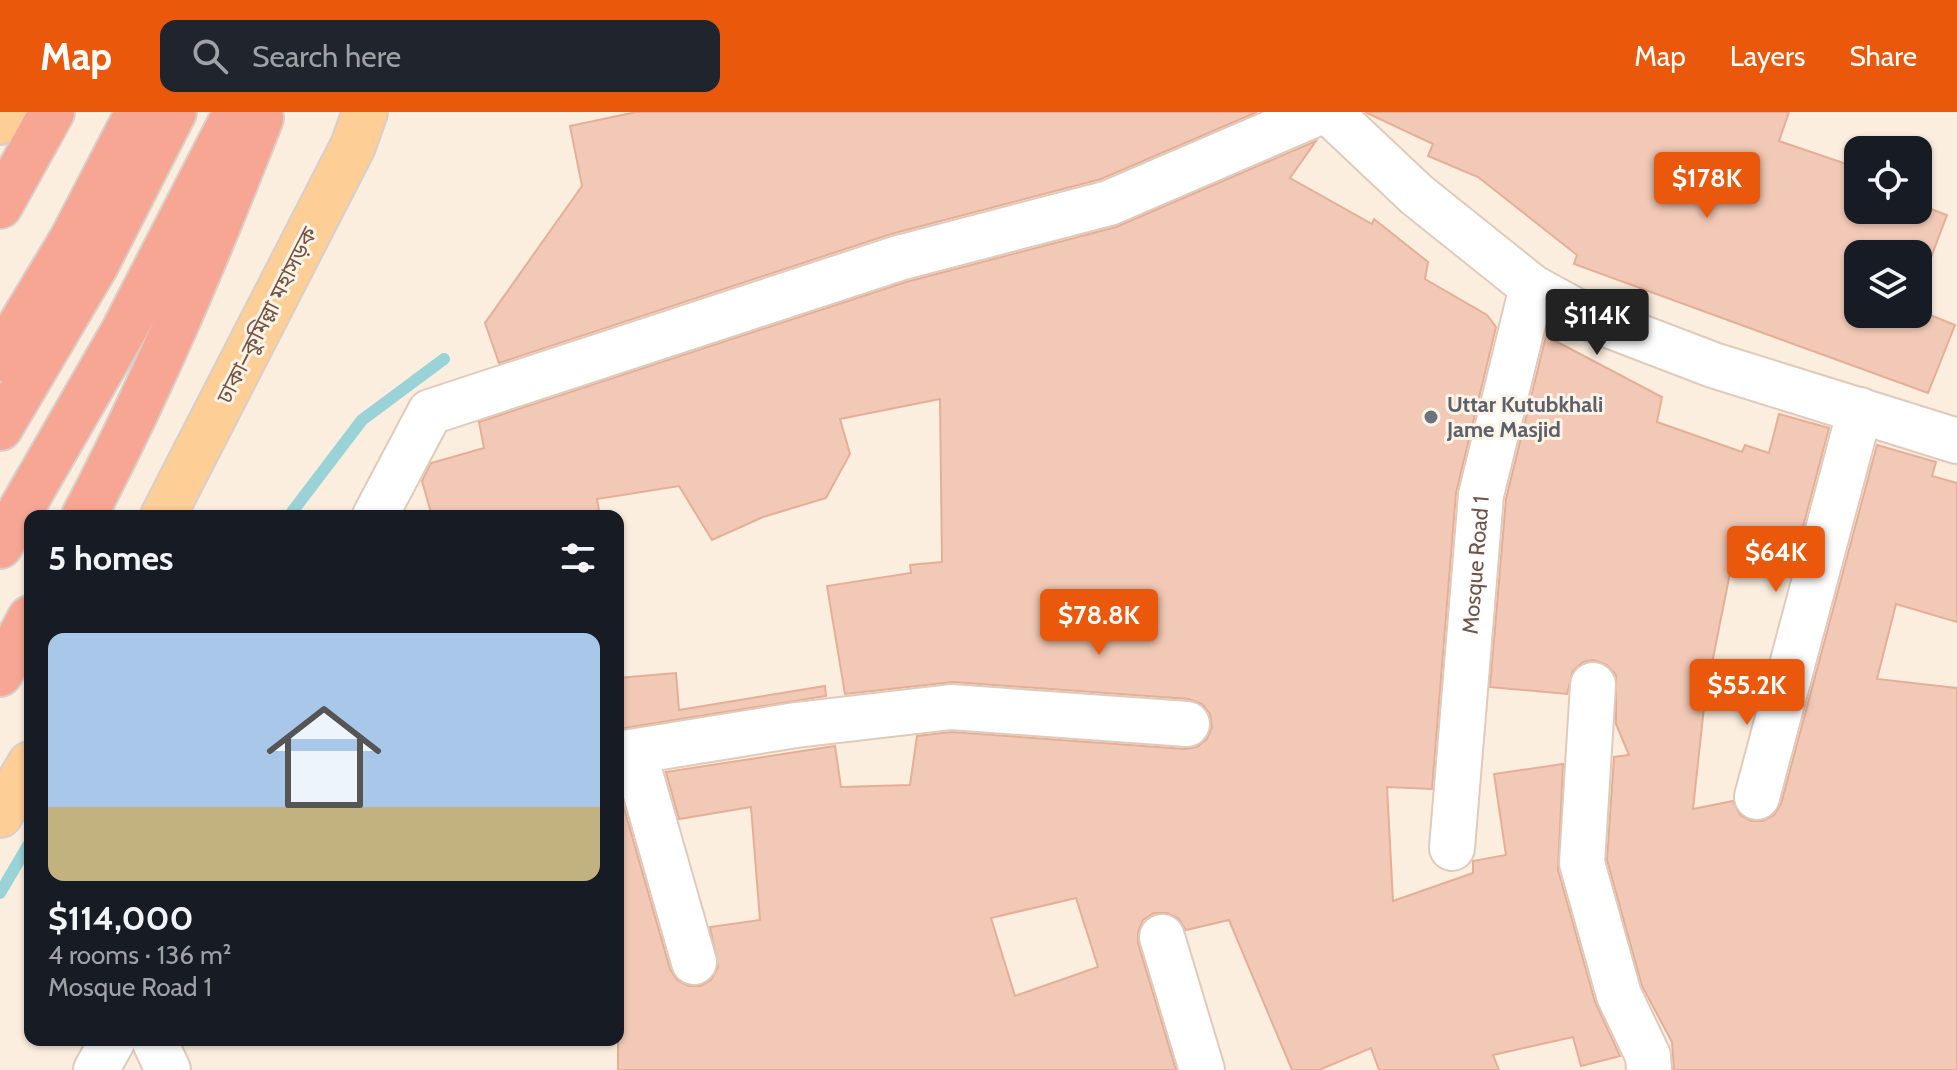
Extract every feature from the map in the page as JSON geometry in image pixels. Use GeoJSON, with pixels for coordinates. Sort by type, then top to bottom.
{"type":"FeatureCollection","features":[{"type":"Feature","properties":{"kind":"highway"},"geometry":{"type":"LineString","coordinates":[[0,206],[52,112]]}},
{"type":"Feature","properties":{"kind":"highway"},"geometry":{"type":"LineString","coordinates":[[0,359],[72,239],[138,112]]}},
{"type":"Feature","properties":{"kind":"highway"},"geometry":{"type":"LineString","coordinates":[[0,428],[96,265],[174,112]]}},
{"type":"Feature","properties":{"kind":"highway"},"geometry":{"type":"LineString","coordinates":[[0,493],[103,321],[209,112]]}},
{"type":"Feature","properties":{"kind":"highway"},"geometry":{"type":"LineString","coordinates":[[0,546],[123,332],[236,112]]}},
{"type":"Feature","properties":{"kind":"highway"},"geometry":{"type":"LineString","coordinates":[[87,510],[127,434],[195,282],[263,112]]}},
{"type":"Feature","properties":{"kind":"highway"},"geometry":{"type":"LineString","coordinates":[[1,671],[24,629]]}},
{"type":"Feature","properties":{"kind":"main road"},"geometry":{"type":"LineString","coordinates":[[0,122],[5,112]]}},
{"type":"Feature","properties":{"kind":"main road","name":"ঢাকা–কুমিল্লা মহাসড়ক"},"geometry":{"type":"LineString","coordinates":[[166,510],[353,146],[365,112]]}},
{"type":"Feature","properties":{"kind":"street"},"geometry":{"type":"LineString","coordinates":[[378,510],[430,412],[899,258],[1109,203],[1320,112]]}},
{"type":"Feature","properties":{"kind":"street"},"geometry":{"type":"LineString","coordinates":[[1329,112],[1417,195],[1532,287],[1585,316],[1713,365],[1957,441]]}},
{"type":"Feature","properties":{"kind":"street","name":"Mosque Road 1"},"geometry":{"type":"LineString","coordinates":[[1452,848],[1481,495],[1532,287]]}},
{"type":"Feature","properties":{"kind":"street"},"geometry":{"type":"LineString","coordinates":[[1757,797],[1860,410]]}},
{"type":"Feature","properties":{"kind":"street"},"geometry":{"type":"LineString","coordinates":[[1593,685],[1582,863],[1619,995],[1648,1056],[1649,1070]]}},
{"type":"Feature","properties":{"kind":"street"},"geometry":{"type":"LineString","coordinates":[[694,962],[626,753],[796,725],[951,707],[1187,724]]}},
{"type":"Feature","properties":{"kind":"street"},"geometry":{"type":"LineString","coordinates":[[1162,937],[1202,1070]]}},
{"type":"Feature","properties":{"kind":"street"},"geometry":{"type":"LineString","coordinates":[[96,1070],[110,1046]]}},
{"type":"Feature","properties":{"kind":"street"},"geometry":{"type":"LineString","coordinates":[[157,1046],[168,1070]]}},
{"type":"Feature","properties":{"kind":"building"},"geometry":{"type":"Polygon","coordinates":[[[636,112],[1257,112],[1101,179],[891,234],[499,363],[485,323],[582,186],[570,126],[636,112]]]}},
{"type":"Feature","properties":{"kind":"building"},"geometry":{"type":"Polygon","coordinates":[[[1365,112],[1789,112],[1779,141],[1844,163],[1844,224],[1932,224],[1932,209],[1947,215],[1932,255],[1932,240],[1844,240],[1844,328],[1932,328],[1932,316],[1955,325],[1928,393],[1574,264],[1577,255],[1478,177],[1428,156],[1433,144],[1365,112]]]}},
{"type":"Feature","properties":{"kind":"building"},"geometry":{"type":"Polygon","coordinates":[[[1316,141],[1290,178],[1372,224],[1374,219],[1428,262],[1425,279],[1487,315],[1496,327],[1456,493],[1432,789],[1387,787],[1393,901],[1473,873],[1473,861],[1506,855],[1494,774],[1563,764],[1558,870],[1595,1002],[1620,1056],[1581,1066],[1573,1037],[1493,1055],[1499,1070],[1379,1070],[1371,1048],[1319,1070],[1292,1070],[1229,920],[1186,930],[1178,918],[1167,913],[1154,913],[1143,920],[1138,943],[1176,1070],[618,1070],[618,1046],[624,1046],[624,808],[670,969],[677,980],[689,986],[700,986],[711,980],[718,967],[710,927],[760,920],[751,807],[679,819],[666,772],[835,746],[841,787],[910,785],[917,736],[952,732],[1185,749],[1197,747],[1207,739],[1212,727],[1210,714],[1202,704],[1189,699],[953,682],[845,694],[827,586],[911,573],[910,565],[942,562],[940,399],[840,419],[850,454],[826,498],[763,517],[712,540],[679,486],[597,499],[599,510],[430,510],[422,481],[431,463],[484,448],[479,422],[906,282],[1116,227],[1316,141]],[[1076,898],[991,918],[1015,996],[1098,967],[1076,898]]]}},
{"type":"Feature","properties":{"kind":"building"},"geometry":{"type":"Polygon","coordinates":[[[1546,336],[1662,397],[1657,422],[1742,452],[1745,445],[1769,453],[1779,414],[1829,428],[1790,576],[1731,568],[1705,698],[1693,809],[1733,801],[1740,815],[1751,821],[1763,821],[1774,815],[1781,804],[1877,445],[1936,462],[1932,476],[1957,483],[1957,622],[1896,604],[1877,679],[1957,688],[1957,1070],[1674,1070],[1672,1042],[1642,986],[1607,860],[1614,757],[1629,755],[1616,724],[1616,675],[1607,665],[1594,660],[1583,662],[1573,671],[1567,694],[1490,687],[1506,499],[1546,336]]]}},
{"type":"Feature","properties":{"kind":"building"},"geometry":{"type":"Polygon","coordinates":[[[676,673],[679,710],[825,686],[826,696],[624,728],[624,677],[676,673]]]}},
{"type":"Feature","properties":{"kind":"waterway"},"geometry":{"type":"LineString","coordinates":[[294,510],[362,420],[444,359]]}},
{"type":"Feature","properties":{"kind":"waterway"},"geometry":{"type":"LineString","coordinates":[[0,893],[24,852]]}},
{"type":"Feature","properties":{"kind":"place","name":"Uttar Kutubkhali Jame Masjid"},"geometry":{"type":"Point","coordinates":[1431,417]}}]}
